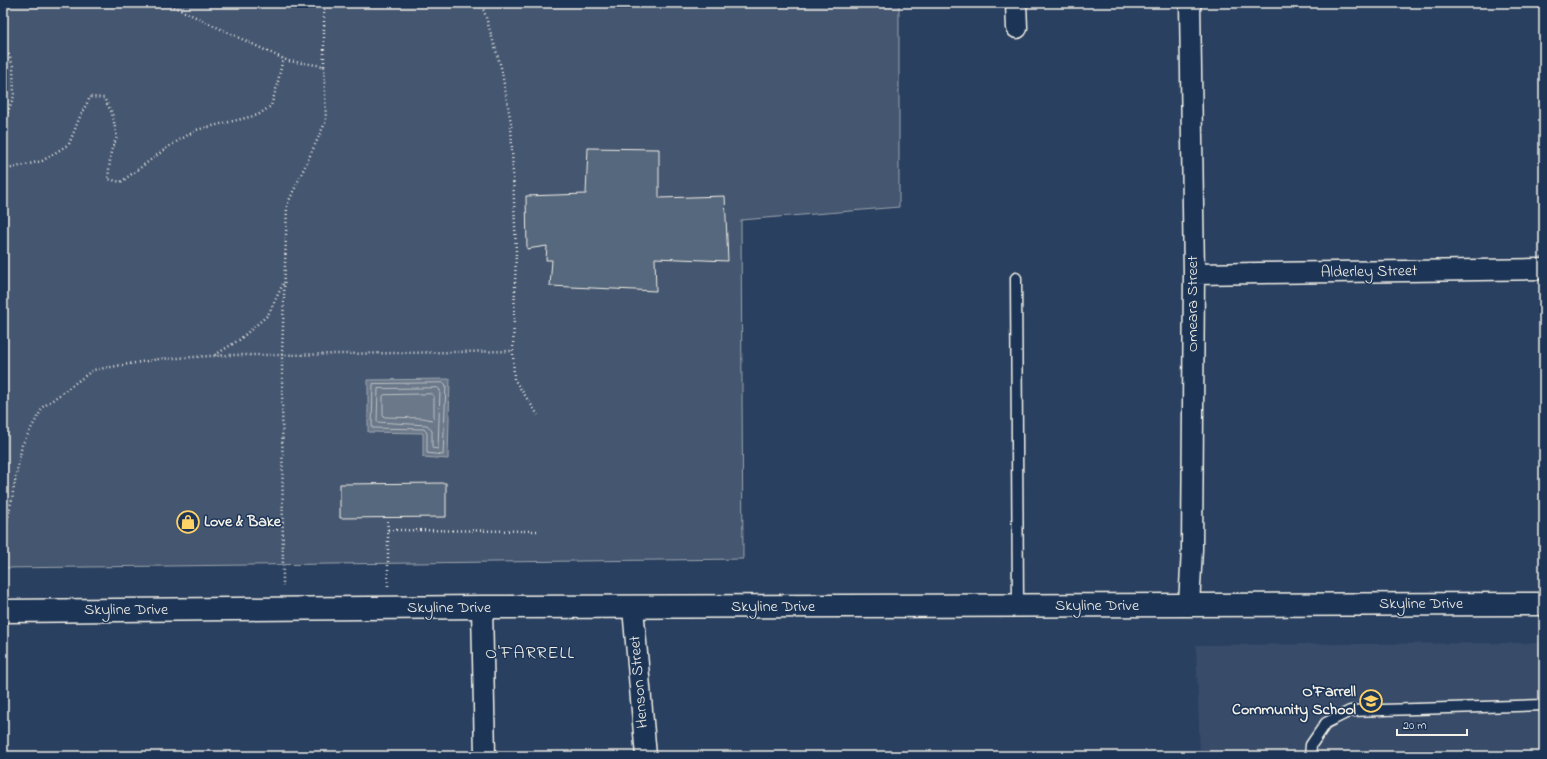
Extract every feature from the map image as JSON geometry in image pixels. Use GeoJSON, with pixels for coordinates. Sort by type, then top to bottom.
{"type":"FeatureCollection","features":[{"type":"Feature","properties":{"kind":"main road","name":"Skyline Drive"},"geometry":{"type":"LineString","coordinates":[[3,611],[388,608],[1544,604]]}},
{"type":"Feature","properties":{"kind":"street"},"geometry":{"type":"LineString","coordinates":[[1016,3],[1017,28]]}},
{"type":"Feature","properties":{"kind":"street","name":"Omeara Street"},"geometry":{"type":"LineString","coordinates":[[1189,605],[1192,549],[1194,274],[1190,3]]}},
{"type":"Feature","properties":{"kind":"street","name":"Alderley Street"},"geometry":{"type":"LineString","coordinates":[[1194,274],[1544,269]]}},
{"type":"Feature","properties":{"kind":"street"},"geometry":{"type":"LineString","coordinates":[[482,608],[485,756]]}},
{"type":"Feature","properties":{"kind":"street","name":"Henson Street"},"geometry":{"type":"LineString","coordinates":[[633,608],[646,756]]}},
{"type":"Feature","properties":{"kind":"lane"},"geometry":{"type":"LineString","coordinates":[[1016,278],[1018,606]]}},
{"type":"Feature","properties":{"kind":"lane"},"geometry":{"type":"LineString","coordinates":[[1310,756],[1311,745],[1326,723],[1350,711],[1544,705]]}},
{"type":"Feature","properties":{"kind":"path"},"geometry":{"type":"LineString","coordinates":[[166,3],[288,60],[324,66]]}},
{"type":"Feature","properties":{"kind":"path"},"geometry":{"type":"LineString","coordinates":[[284,609],[282,356],[287,205],[326,121],[324,3]]}},
{"type":"Feature","properties":{"kind":"path"},"geometry":{"type":"LineString","coordinates":[[479,3],[484,11],[501,66],[511,123],[516,252],[513,352],[514,379],[538,415]]}},
{"type":"Feature","properties":{"kind":"path"},"geometry":{"type":"LineString","coordinates":[[3,39],[13,66],[14,96],[3,124]]}},
{"type":"Feature","properties":{"kind":"path"},"geometry":{"type":"LineString","coordinates":[[3,170],[42,161],[69,144],[90,97],[104,98],[112,113],[117,137],[111,151],[108,179],[121,182],[168,147],[196,130],[258,115],[270,106],[277,86],[283,58]]}},
{"type":"Feature","properties":{"kind":"path"},"geometry":{"type":"LineString","coordinates":[[215,356],[239,340],[268,315],[284,282]]}},
{"type":"Feature","properties":{"kind":"path"},"geometry":{"type":"LineString","coordinates":[[3,544],[22,446],[43,407],[93,370],[159,359],[215,356],[513,352]]}},
{"type":"Feature","properties":{"kind":"path"},"geometry":{"type":"LineString","coordinates":[[387,518],[388,608]]}},
{"type":"Feature","properties":{"kind":"path"},"geometry":{"type":"LineString","coordinates":[[388,530],[539,531]]}},
{"type":"Feature","properties":{"kind":"shaded area"},"geometry":{"type":"Polygon","coordinates":[[[3,3],[899,3],[899,207],[741,220],[743,559],[3,568],[3,3]]]}},
{"type":"Feature","properties":{"kind":"shaded area","name":"O'Farrell Community School"},"geometry":{"type":"Polygon","coordinates":[[[1544,643],[1544,756],[1200,756],[1196,645],[1544,643]]]}},
{"type":"Feature","properties":{"kind":"water"},"geometry":{"type":"Polygon","coordinates":[[[450,379],[448,459],[423,457],[423,433],[368,432],[368,380],[450,379]]]}},
{"type":"Feature","properties":{"kind":"building"},"geometry":{"type":"Polygon","coordinates":[[[588,148],[659,149],[659,198],[725,196],[728,261],[655,258],[656,291],[550,286],[552,260],[546,260],[547,246],[527,249],[526,196],[586,194],[588,148]]]}},
{"type":"Feature","properties":{"kind":"building"},"geometry":{"type":"Polygon","coordinates":[[[446,483],[446,517],[340,518],[340,484],[446,483]]]}},
{"type":"Feature","properties":{"kind":"place","name":"Love & Bake"},"geometry":{"type":"Point","coordinates":[188,522]}},
{"type":"Feature","properties":{"kind":"place","name":"O'Farrell Community School"},"geometry":{"type":"Point","coordinates":[1371,701]}},
{"type":"Feature","properties":{"kind":"district","name":"O'FARRELL"},"geometry":{"type":"Point","coordinates":[530,654]}}]}
